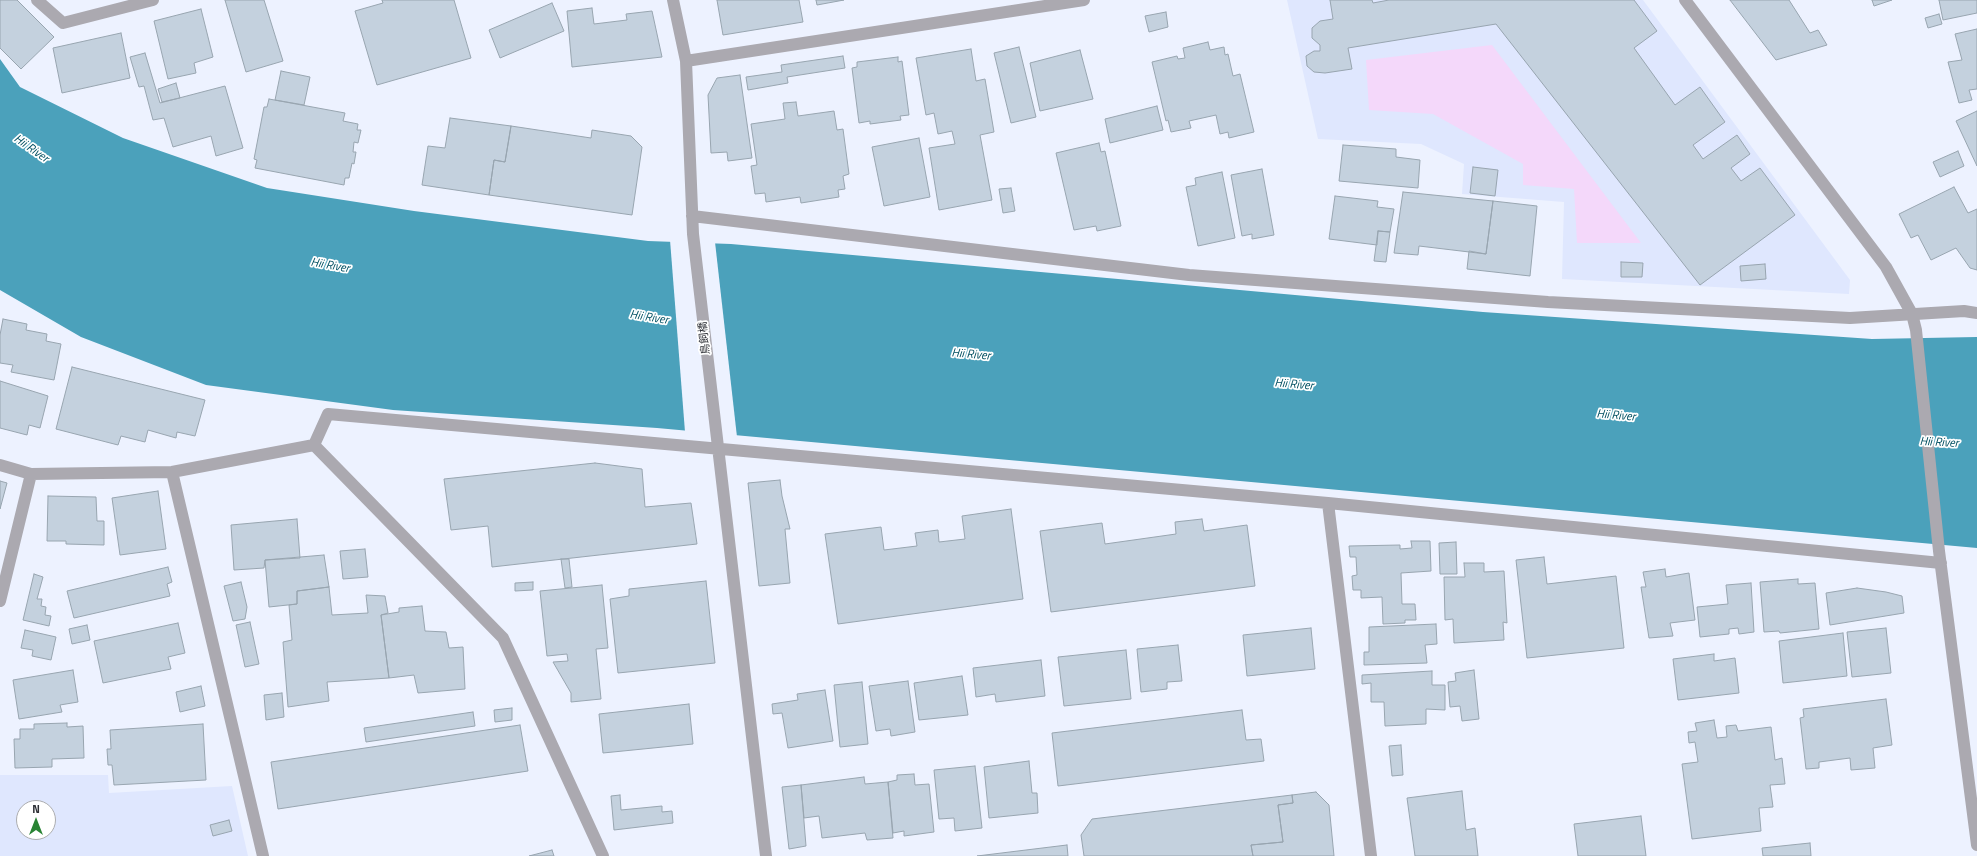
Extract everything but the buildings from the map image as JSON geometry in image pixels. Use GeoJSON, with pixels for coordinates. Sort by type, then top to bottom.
{"type":"FeatureCollection","features":[{"type":"Feature","properties":{"kind":"street"},"geometry":{"type":"LineString","coordinates":[[37,0],[63,23],[153,0]]}},
{"type":"Feature","properties":{"kind":"street","name":"鳥飼橋"},"geometry":{"type":"LineString","coordinates":[[672,0],[686,61],[693,234],[766,856]]}},
{"type":"Feature","properties":{"kind":"street"},"geometry":{"type":"LineString","coordinates":[[686,61],[1084,0]]}},
{"type":"Feature","properties":{"kind":"street"},"geometry":{"type":"LineString","coordinates":[[1686,0],[1886,267],[1912,314],[1916,330],[1939,551],[1977,845]]}},
{"type":"Feature","properties":{"kind":"street"},"geometry":{"type":"LineString","coordinates":[[692,216],[1197,275],[1548,302],[1850,318],[1964,311],[1977,313]]}},
{"type":"Feature","properties":{"kind":"street"},"geometry":{"type":"LineString","coordinates":[[314,445],[328,414],[717,445],[1941,563]]}},
{"type":"Feature","properties":{"kind":"street"},"geometry":{"type":"LineString","coordinates":[[0,465],[31,474],[172,472],[314,445]]}},
{"type":"Feature","properties":{"kind":"street"},"geometry":{"type":"LineString","coordinates":[[314,445],[503,638],[603,856]]}},
{"type":"Feature","properties":{"kind":"street"},"geometry":{"type":"LineString","coordinates":[[172,472],[264,856]]}},
{"type":"Feature","properties":{"kind":"street"},"geometry":{"type":"LineString","coordinates":[[0,601],[31,474]]}},
{"type":"Feature","properties":{"kind":"street"},"geometry":{"type":"LineString","coordinates":[[1328,503],[1371,856]]}},
{"type":"Feature","properties":{"kind":"shaded area"},"geometry":{"type":"Polygon","coordinates":[[[1287,0],[1643,0],[1850,280],[1849,294],[1562,279],[1564,202],[1462,194],[1464,164],[1421,144],[1318,139],[1287,0]]]}},
{"type":"Feature","properties":{"kind":"shaded area"},"geometry":{"type":"Polygon","coordinates":[[[1492,45],[1641,243],[1577,243],[1574,189],[1523,185],[1523,164],[1433,114],[1369,110],[1366,60],[1492,45]]]}},
{"type":"Feature","properties":{"kind":"shaded area"},"geometry":{"type":"Polygon","coordinates":[[[0,775],[108,775],[109,793],[232,786],[248,856],[0,856],[0,775]]]}},
{"type":"Feature","properties":{"kind":"water","name":"Hii River"},"geometry":{"type":"Polygon","coordinates":[[[0,59],[20,87],[123,138],[267,188],[414,211],[648,241],[731,244],[1483,312],[1872,339],[1977,337],[1977,548],[657,428],[393,410],[206,385],[81,337],[0,290],[0,59]]]}},
{"type":"Feature","properties":{"kind":"pier"},"geometry":{"type":"Polygon","coordinates":[[[670,240],[715,242],[737,437],[685,432],[670,240]]]}}]}
